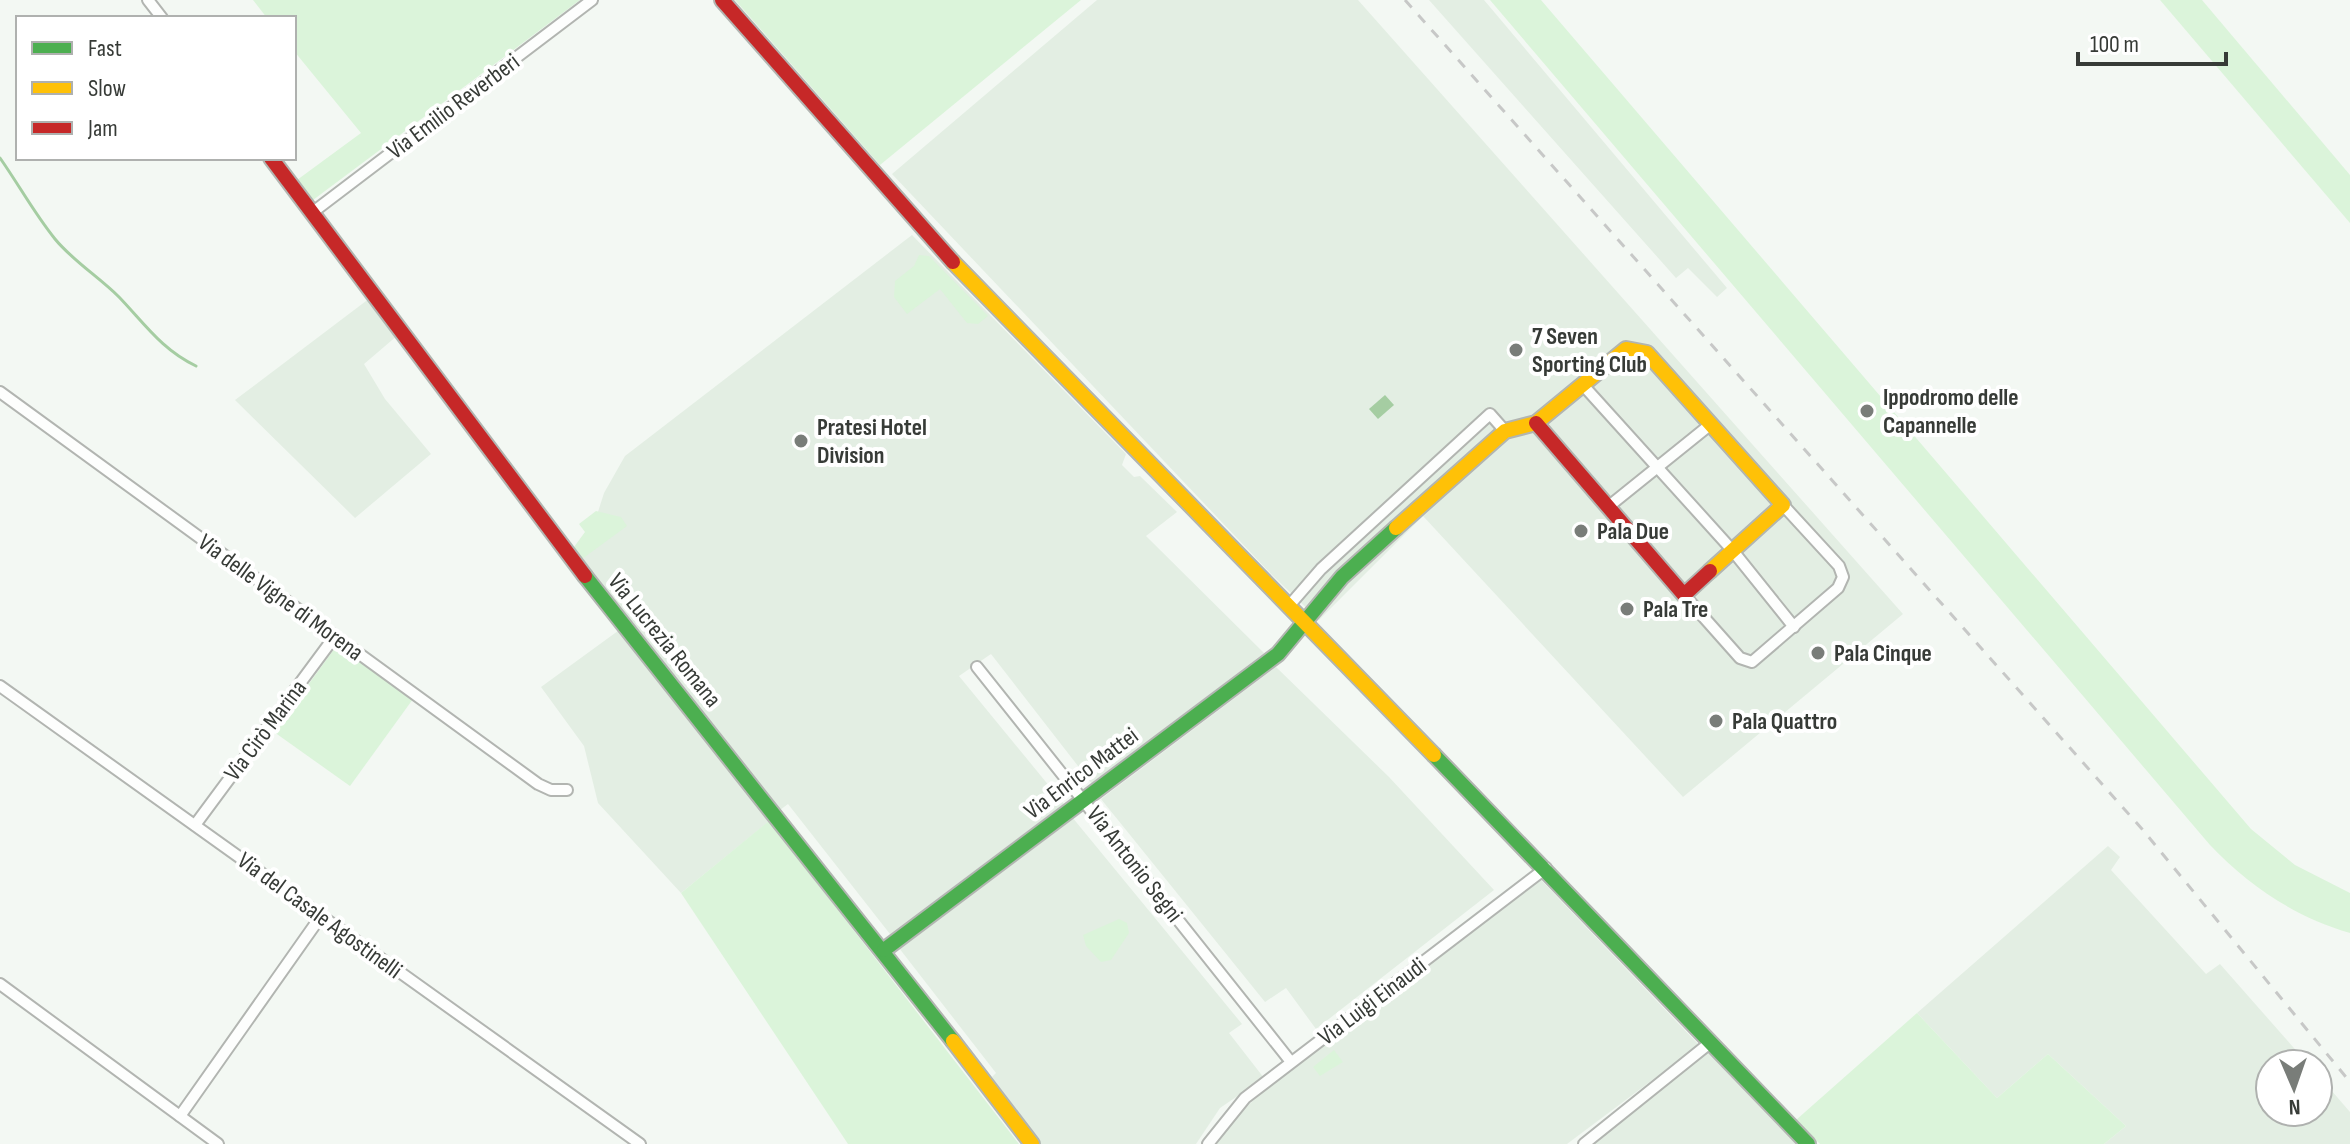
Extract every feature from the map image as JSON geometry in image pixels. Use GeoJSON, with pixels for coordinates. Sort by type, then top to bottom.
{"type":"FeatureCollection","features":[{"type":"Feature","properties":{"kind":"street"},"geometry":{"type":"LineString","coordinates":[[148,0],[160,16]]}},
{"type":"Feature","properties":{"kind":"street","name":"Via Emilio Reverberi"},"geometry":{"type":"LineString","coordinates":[[313,212],[592,0]]}},
{"type":"Feature","properties":{"kind":"street"},"geometry":{"type":"LineString","coordinates":[[722,0],[969,281],[1288,607],[1303,626],[1546,868],[1808,1144]]}},
{"type":"Feature","properties":{"kind":"street","name":"Via Lucrezia Romana"},"geometry":{"type":"LineString","coordinates":[[273,160],[545,525],[884,950],[1032,1144]]}},
{"type":"Feature","properties":{"kind":"street"},"geometry":{"type":"LineString","coordinates":[[1288,607],[1321,569],[1490,414],[1505,431],[1536,423],[1622,351],[1638,349],[1647,353],[1839,566],[1843,577],[1839,586],[1757,660],[1745,661],[1536,423]]}},
{"type":"Feature","properties":{"kind":"street"},"geometry":{"type":"LineString","coordinates":[[1582,384],[1733,551],[1794,627]]}},
{"type":"Feature","properties":{"kind":"street","name":"Via delle Vigne di Morena"},"geometry":{"type":"LineString","coordinates":[[0,392],[541,786],[567,790]]}},
{"type":"Feature","properties":{"kind":"street"},"geometry":{"type":"LineString","coordinates":[[1608,507],[1711,424]]}},
{"type":"Feature","properties":{"kind":"street","name":"Via Enrico Mattei"},"geometry":{"type":"LineString","coordinates":[[884,950],[1269,660],[1303,626],[1342,577],[1505,431]]}},
{"type":"Feature","properties":{"kind":"street"},"geometry":{"type":"LineString","coordinates":[[1684,595],[1783,505]]}},
{"type":"Feature","properties":{"kind":"street","name":"Via Cirò Marina"},"geometry":{"type":"LineString","coordinates":[[195,825],[335,636]]}},
{"type":"Feature","properties":{"kind":"street","name":"Via Antonio Segni"},"geometry":{"type":"LineString","coordinates":[[977,667],[1291,1062]]}},
{"type":"Feature","properties":{"kind":"street","name":"Via del Casale Agostinelli"},"geometry":{"type":"LineString","coordinates":[[0,686],[640,1144]]}},
{"type":"Feature","properties":{"kind":"street","name":"Via Luigi Einaudi"},"geometry":{"type":"LineString","coordinates":[[1208,1144],[1237,1106],[1546,868]]}},
{"type":"Feature","properties":{"kind":"street"},"geometry":{"type":"LineString","coordinates":[[180,1116],[321,916]]}},
{"type":"Feature","properties":{"kind":"street"},"geometry":{"type":"LineString","coordinates":[[0,984],[218,1144]]}},
{"type":"Feature","properties":{"kind":"street"},"geometry":{"type":"LineString","coordinates":[[1584,1144],[1711,1042]]}},
{"type":"Feature","properties":{"kind":"shaded area"},"geometry":{"type":"Polygon","coordinates":[[[253,0],[580,0],[313,200],[297,180],[361,133],[296,53],[296,16],[265,16],[253,0]]]}},
{"type":"Feature","properties":{"kind":"shaded area"},"geometry":{"type":"Polygon","coordinates":[[[735,0],[1081,0],[880,165],[735,0]]]}},
{"type":"Feature","properties":{"kind":"shaded area"},"geometry":{"type":"Polygon","coordinates":[[[1097,0],[1358,0],[1903,614],[1683,797],[1423,516],[1319,620],[1271,574],[892,174],[1097,0]]]}},
{"type":"Feature","properties":{"kind":"shaded area"},"geometry":{"type":"Polygon","coordinates":[[[1429,0],[1484,0],[1727,288],[1717,297],[1688,268],[1676,278],[1429,0]]]}},
{"type":"Feature","properties":{"kind":"shaded area","name":"Ippodromo delle Capannelle"},"geometry":{"type":"Polygon","coordinates":[[[1490,0],[1541,0],[2251,829],[2295,865],[2350,893],[2350,933],[2310,918],[2274,898],[2241,874],[2210,845],[1490,0]]]}},
{"type":"Feature","properties":{"kind":"shaded area"},"geometry":{"type":"Polygon","coordinates":[[[2160,0],[2202,0],[2350,175],[2350,223],[2160,0]]]}},
{"type":"Feature","properties":{"kind":"shaded area"},"geometry":{"type":"Polygon","coordinates":[[[912,235],[1126,454],[1122,465],[1134,477],[1140,476],[1177,512],[1146,536],[1264,653],[1092,784],[991,654],[959,676],[1064,804],[890,934],[788,804],[780,810],[725,745],[583,559],[604,493],[625,456],[912,235]]]}},
{"type":"Feature","properties":{"kind":"shaded area"},"geometry":{"type":"Polygon","coordinates":[[[919,255],[929,256],[988,316],[978,324],[967,323],[940,289],[907,314],[894,297],[895,281],[914,266],[919,255]]]}},
{"type":"Feature","properties":{"kind":"shaded area"},"geometry":{"type":"Polygon","coordinates":[[[370,298],[398,335],[364,364],[385,399],[431,454],[355,518],[235,400],[370,298]]]}},
{"type":"Feature","properties":{"kind":"shaded area"},"geometry":{"type":"Polygon","coordinates":[[[1385,395],[1394,405],[1378,419],[1369,409],[1385,395]]]}},
{"type":"Feature","properties":{"kind":"shaded area"},"geometry":{"type":"Polygon","coordinates":[[[596,511],[621,517],[627,526],[582,559],[574,547],[585,532],[579,524],[596,511]]]}},
{"type":"Feature","properties":{"kind":"shaded area"},"geometry":{"type":"Polygon","coordinates":[[[622,628],[772,819],[681,893],[598,803],[584,746],[541,687],[622,628]]]}},
{"type":"Feature","properties":{"kind":"shaded area"},"geometry":{"type":"Polygon","coordinates":[[[337,645],[413,699],[350,786],[274,732],[337,645]]]}},
{"type":"Feature","properties":{"kind":"shaded area"},"geometry":{"type":"Polygon","coordinates":[[[1276,667],[1389,777],[1494,890],[1316,1029],[1286,988],[1265,1002],[1101,799],[1276,667]]]}},
{"type":"Feature","properties":{"kind":"shaded area"},"geometry":{"type":"Polygon","coordinates":[[[1072,817],[1242,1024],[1229,1033],[1264,1078],[1220,1108],[1196,1144],[1034,1144],[1039,1140],[992,1077],[996,1073],[899,948],[1072,817]]]}},
{"type":"Feature","properties":{"kind":"shaded area"},"geometry":{"type":"Polygon","coordinates":[[[769,821],[1019,1144],[848,1144],[681,893],[769,821]]]}},
{"type":"Feature","properties":{"kind":"shaded area"},"geometry":{"type":"Polygon","coordinates":[[[2108,846],[2120,857],[2111,870],[2206,974],[2220,964],[2294,1048],[2254,1048],[2254,1128],[2334,1128],[2334,1094],[2350,1112],[2350,1144],[2104,1144],[2126,1126],[2048,1054],[1997,1098],[1917,1013],[2108,846]]]}},
{"type":"Feature","properties":{"kind":"shaded area"},"geometry":{"type":"Polygon","coordinates":[[[1541,880],[1699,1045],[1567,1144],[1216,1144],[1232,1121],[1261,1093],[1541,880]]]}},
{"type":"Feature","properties":{"kind":"shaded area"},"geometry":{"type":"Polygon","coordinates":[[[1119,919],[1127,923],[1129,933],[1111,960],[1101,962],[1086,946],[1083,935],[1119,919]]]}},
{"type":"Feature","properties":{"kind":"shaded area"},"geometry":{"type":"Polygon","coordinates":[[[1917,1013],[1997,1098],[2048,1054],[2126,1126],[2104,1144],[1820,1144],[1796,1120],[1917,1013]]]}},
{"type":"Feature","properties":{"kind":"shaded area"},"geometry":{"type":"Polygon","coordinates":[[[1711,1048],[1802,1144],[1587,1144],[1695,1061],[1711,1048]]]}},
{"type":"Feature","properties":{"kind":"shaded area"},"geometry":{"type":"Polygon","coordinates":[[[1334,1050],[1343,1062],[1320,1076],[1313,1067],[1334,1050]]]}},
{"type":"Feature","properties":{"kind":"waterway"},"geometry":{"type":"LineString","coordinates":[[0,158],[62,247],[119,297],[163,344],[196,366]]}},
{"type":"Feature","properties":{"kind":"railway"},"geometry":{"type":"LineString","coordinates":[[1405,0],[2142,829],[2350,1082]]}},
{"type":"Feature","properties":{"kind":"traffic: fast"},"geometry":{"type":"LineString","coordinates":[[884,950],[1278,654],[1342,577],[1396,528]]}},
{"type":"Feature","properties":{"kind":"traffic: fast"},"geometry":{"type":"LineString","coordinates":[[585,576],[953,1041]]}},
{"type":"Feature","properties":{"kind":"traffic: fast"},"geometry":{"type":"LineString","coordinates":[[1434,755],[1808,1144]]}},
{"type":"Feature","properties":{"kind":"traffic: slow"},"geometry":{"type":"LineString","coordinates":[[953,262],[1434,755]]}},
{"type":"Feature","properties":{"kind":"traffic: slow"},"geometry":{"type":"LineString","coordinates":[[1396,528],[1505,431],[1536,423],[1626,349],[1647,353],[1783,505],[1710,571]]}},
{"type":"Feature","properties":{"kind":"traffic: slow"},"geometry":{"type":"LineString","coordinates":[[953,1041],[1032,1144]]}},
{"type":"Feature","properties":{"kind":"traffic: jam"},"geometry":{"type":"LineString","coordinates":[[722,0],[953,262]]}},
{"type":"Feature","properties":{"kind":"traffic: jam"},"geometry":{"type":"LineString","coordinates":[[273,160],[585,576]]}},
{"type":"Feature","properties":{"kind":"traffic: jam"},"geometry":{"type":"LineString","coordinates":[[1536,423],[1684,595],[1710,571]]}},
{"type":"Feature","properties":{"kind":"place","name":"7 Seven Sporting Club"},"geometry":{"type":"Point","coordinates":[1516,350]}},
{"type":"Feature","properties":{"kind":"place","name":"Ippodromo delle Capannelle"},"geometry":{"type":"Point","coordinates":[1867,411]}},
{"type":"Feature","properties":{"kind":"place","name":"Pratesi Hotel Division"},"geometry":{"type":"Point","coordinates":[801,441]}},
{"type":"Feature","properties":{"kind":"place","name":"Pala Due"},"geometry":{"type":"Point","coordinates":[1581,531]}},
{"type":"Feature","properties":{"kind":"place","name":"Pala Tre"},"geometry":{"type":"Point","coordinates":[1627,609]}},
{"type":"Feature","properties":{"kind":"place","name":"Pala Cinque"},"geometry":{"type":"Point","coordinates":[1818,653]}},
{"type":"Feature","properties":{"kind":"place","name":"Pala Quattro"},"geometry":{"type":"Point","coordinates":[1716,721]}}]}
